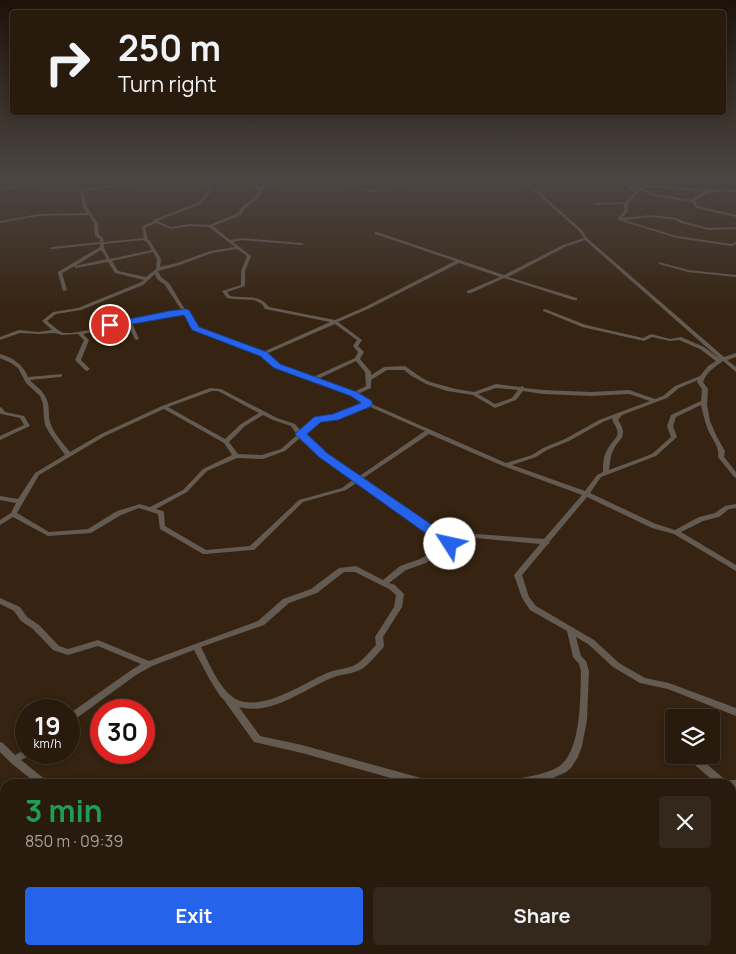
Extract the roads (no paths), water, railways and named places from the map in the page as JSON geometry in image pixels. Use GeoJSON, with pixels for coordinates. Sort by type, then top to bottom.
{"type":"FeatureCollection","features":[{"type":"Feature","properties":{"kind":"street"},"geometry":{"type":"LineString","coordinates":[[96,225],[97,236],[102,239],[102,245],[116,272],[146,279]]}},
{"type":"Feature","properties":{"kind":"street"},"geometry":{"type":"LineString","coordinates":[[149,225],[143,227],[146,240],[159,259],[157,270],[159,278],[167,284],[195,328],[263,354],[277,366],[354,394],[369,404],[505,465],[586,494],[633,518],[676,532],[736,568]]}},
{"type":"Feature","properties":{"kind":"street"},"geometry":{"type":"LineString","coordinates":[[162,225],[171,228],[214,225]]}},
{"type":"Feature","properties":{"kind":"street"},"geometry":{"type":"LineString","coordinates":[[575,225],[581,230],[586,239],[721,360]]}},
{"type":"Feature","properties":{"kind":"street"},"geometry":{"type":"LineString","coordinates":[[634,225],[678,238],[731,245],[736,243]]}},
{"type":"Feature","properties":{"kind":"street"},"geometry":{"type":"LineString","coordinates":[[691,225],[708,229],[736,228]]}},
{"type":"Feature","properties":{"kind":"street"},"geometry":{"type":"LineString","coordinates":[[210,226],[249,256],[243,271],[243,286],[224,292],[229,297],[250,298],[263,302],[267,308],[335,322],[360,340],[356,346],[361,352],[357,359],[314,379]]}},
{"type":"Feature","properties":{"kind":"street"},"geometry":{"type":"LineString","coordinates":[[376,233],[574,299]]}},
{"type":"Feature","properties":{"kind":"street"},"geometry":{"type":"LineString","coordinates":[[52,248],[102,245],[140,239],[146,240]]}},
{"type":"Feature","properties":{"kind":"street"},"geometry":{"type":"LineString","coordinates":[[230,240],[250,239],[302,244]]}},
{"type":"Feature","properties":{"kind":"street"},"geometry":{"type":"LineString","coordinates":[[469,292],[564,246],[586,239]]}},
{"type":"Feature","properties":{"kind":"street"},"geometry":{"type":"LineString","coordinates":[[66,290],[60,273],[102,245]]}},
{"type":"Feature","properties":{"kind":"street"},"geometry":{"type":"LineString","coordinates":[[186,312],[169,313],[79,333],[62,334],[44,321],[55,313],[79,309],[141,284],[157,270],[173,268],[181,262],[212,252],[229,251],[238,247]]}},
{"type":"Feature","properties":{"kind":"street"},"geometry":{"type":"LineString","coordinates":[[68,268],[153,251]]}},
{"type":"Feature","properties":{"kind":"street"},"geometry":{"type":"LineString","coordinates":[[263,354],[370,308],[460,261]]}},
{"type":"Feature","properties":{"kind":"street"},"geometry":{"type":"LineString","coordinates":[[660,263],[688,271],[736,276]]}},
{"type":"Feature","properties":{"kind":"street"},"geometry":{"type":"LineString","coordinates":[[436,272],[456,266],[476,266]]}},
{"type":"Feature","properties":{"kind":"street"},"geometry":{"type":"LineString","coordinates":[[545,310],[584,326],[644,340],[651,336],[670,340],[679,338],[702,348],[736,370]]}},
{"type":"Feature","properties":{"kind":"street"},"geometry":{"type":"LineString","coordinates":[[128,322],[137,339]]}},
{"type":"Feature","properties":{"kind":"street"},"geometry":{"type":"LineString","coordinates":[[0,339],[19,331],[38,333],[56,331]]}},
{"type":"Feature","properties":{"kind":"street"},"geometry":{"type":"LineString","coordinates":[[79,333],[87,340],[78,360],[87,369]]}},
{"type":"Feature","properties":{"kind":"street"},"geometry":{"type":"LineString","coordinates":[[734,472],[722,460],[722,451],[702,406],[705,389],[700,382],[711,366],[736,355]]}},
{"type":"Feature","properties":{"kind":"street"},"geometry":{"type":"LineString","coordinates":[[0,356],[9,358],[18,365],[30,385],[40,391],[47,405],[47,422],[68,454]]}},
{"type":"Feature","properties":{"kind":"street"},"geometry":{"type":"LineString","coordinates":[[354,394],[369,387],[368,372],[357,359]]}},
{"type":"Feature","properties":{"kind":"street"},"geometry":{"type":"LineString","coordinates":[[369,379],[386,368],[405,368],[413,376],[443,388],[474,394],[495,406],[514,398],[522,388]]}},
{"type":"Feature","properties":{"kind":"street"},"geometry":{"type":"LineString","coordinates":[[26,379],[60,375]]}},
{"type":"Feature","properties":{"kind":"street"},"geometry":{"type":"LineString","coordinates":[[505,465],[534,456],[545,448],[620,413],[665,397],[677,387],[702,377]]}},
{"type":"Feature","properties":{"kind":"street"},"geometry":{"type":"LineString","coordinates":[[474,394],[496,386],[543,392],[591,394],[629,392],[654,400]]}},
{"type":"Feature","properties":{"kind":"street"},"geometry":{"type":"LineString","coordinates":[[0,523],[13,514],[37,474],[68,454],[103,434],[164,407],[212,389],[218,390],[263,413],[293,425],[323,455],[450,544]]}},
{"type":"Feature","properties":{"kind":"street"},"geometry":{"type":"LineString","coordinates":[[703,402],[673,416],[670,426],[674,436],[654,455],[606,472],[596,479],[586,494],[518,575],[526,598],[533,608],[591,642],[616,665],[643,682],[669,686],[736,712]]}},
{"type":"Feature","properties":{"kind":"street"},"geometry":{"type":"LineString","coordinates":[[150,510],[185,491],[205,470],[236,456],[263,457],[284,450],[318,419],[335,417],[369,404]]}},
{"type":"Feature","properties":{"kind":"street"},"geometry":{"type":"LineString","coordinates":[[164,407],[226,442],[236,456]]}},
{"type":"Feature","properties":{"kind":"street"},"geometry":{"type":"LineString","coordinates":[[0,409],[3,413],[22,417],[27,426],[0,438]]}},
{"type":"Feature","properties":{"kind":"street"},"geometry":{"type":"LineString","coordinates":[[226,442],[243,425],[263,413]]}},
{"type":"Feature","properties":{"kind":"street"},"geometry":{"type":"LineString","coordinates":[[606,472],[608,454],[621,434],[621,429],[615,420],[620,413]]}},
{"type":"Feature","properties":{"kind":"street"},"geometry":{"type":"LineString","coordinates":[[13,514],[48,534],[89,531],[119,513],[139,506],[161,513],[162,527],[204,552],[252,548],[301,501],[344,489],[357,478],[429,431]]}},
{"type":"Feature","properties":{"kind":"street"},"geometry":{"type":"LineString","coordinates":[[0,498],[21,502]]}},
{"type":"Feature","properties":{"kind":"street"},"geometry":{"type":"LineString","coordinates":[[676,532],[701,519],[717,515],[727,507],[736,506]]}},
{"type":"Feature","properties":{"kind":"street"},"geometry":{"type":"LineString","coordinates":[[383,583],[403,568],[423,561],[450,544],[476,536],[547,542]]}},
{"type":"Feature","properties":{"kind":"street"},"geometry":{"type":"LineString","coordinates":[[80,711],[119,682],[149,664],[261,623],[286,601],[314,591],[342,570],[356,569],[392,587],[400,594],[398,607],[379,637],[380,646],[356,668],[342,670],[284,698],[261,704],[251,706],[237,704],[228,699]]}},
{"type":"Feature","properties":{"kind":"street"},"geometry":{"type":"LineString","coordinates":[[0,601],[17,608],[24,619],[36,627],[56,648],[68,652],[98,644],[149,664]]}},
{"type":"Feature","properties":{"kind":"street"},"geometry":{"type":"LineString","coordinates":[[532,779],[551,774],[568,765],[577,747],[582,728],[585,671],[583,663],[577,657],[570,629]]}},
{"type":"Feature","properties":{"kind":"street"},"geometry":{"type":"LineString","coordinates":[[196,646],[228,699],[257,739],[302,748],[410,779]]}},
{"type":"Feature","properties":{"kind":"street"},"geometry":{"type":"LineString","coordinates":[[0,746],[37,779]]}},
{"type":"Feature","properties":{"kind":"street"},"geometry":{"type":"LineString","coordinates":[[700,764],[718,779]]}}]}
